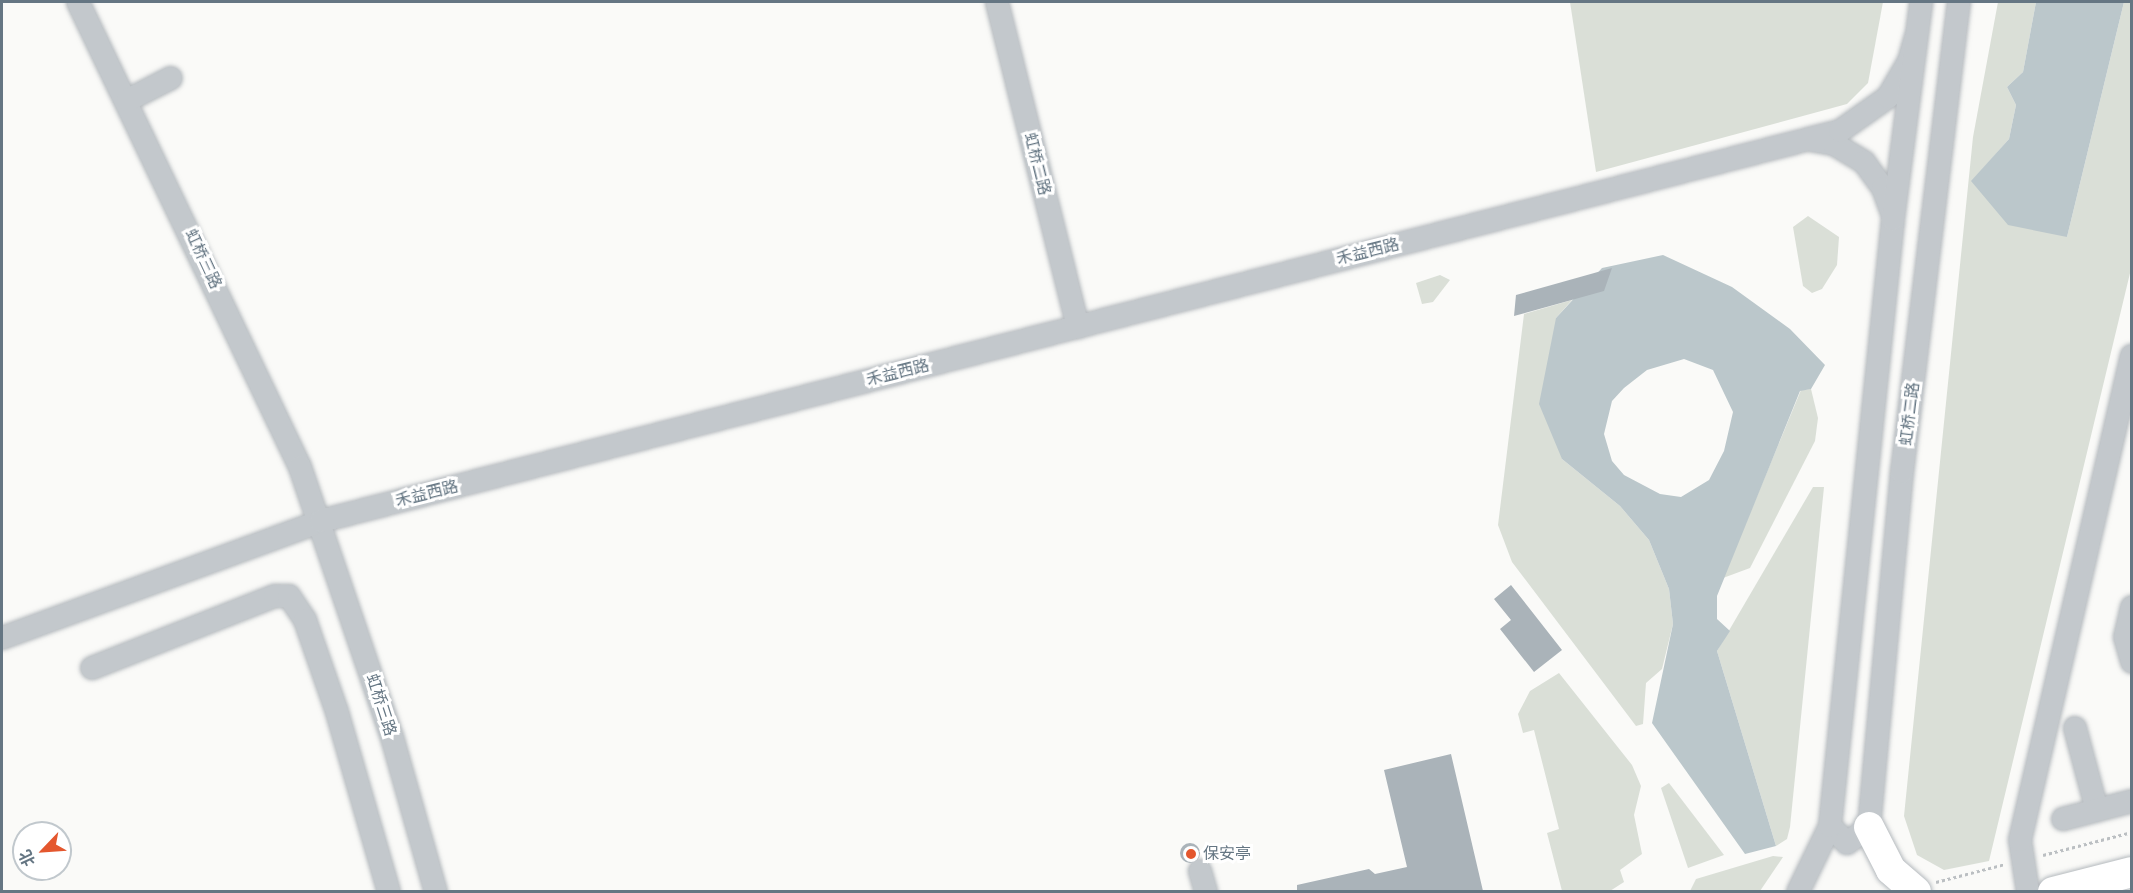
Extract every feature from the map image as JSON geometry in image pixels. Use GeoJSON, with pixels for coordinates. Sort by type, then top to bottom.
{"type":"FeatureCollection","features":[{"type":"Feature","properties":{"kind":"main road"},"geometry":{"type":"LineString","coordinates":[[1869,827],[1891,870],[1916,891]]}},
{"type":"Feature","properties":{"kind":"main road"},"geometry":{"type":"LineString","coordinates":[[2053,891],[2132,872]]}},
{"type":"Feature","properties":{"kind":"street","name":"虹桥三路"},"geometry":{"type":"LineString","coordinates":[[78,2],[132,99]]}},
{"type":"Feature","properties":{"kind":"street","name":"虹桥三路"},"geometry":{"type":"LineString","coordinates":[[87,2],[321,521],[436,891]]}},
{"type":"Feature","properties":{"kind":"street","name":"虹桥二路"},"geometry":{"type":"LineString","coordinates":[[997,2],[1078,327]]}},
{"type":"Feature","properties":{"kind":"street"},"geometry":{"type":"LineString","coordinates":[[1798,891],[1830,826],[1893,219],[1922,2]]}},
{"type":"Feature","properties":{"kind":"street","name":"虹桥二路"},"geometry":{"type":"LineString","coordinates":[[1869,827],[1902,472],[1959,2]]}},
{"type":"Feature","properties":{"kind":"street","name":"禾益西路"},"geometry":{"type":"LineString","coordinates":[[2,638],[321,521],[1849,127],[1874,110],[1900,79],[1916,37]]}},
{"type":"Feature","properties":{"kind":"street"},"geometry":{"type":"LineString","coordinates":[[132,99],[171,78]]}},
{"type":"Feature","properties":{"kind":"street"},"geometry":{"type":"LineString","coordinates":[[1804,140],[1834,144],[1864,162],[1883,188],[1893,219]]}},
{"type":"Feature","properties":{"kind":"street"},"geometry":{"type":"LineString","coordinates":[[2028,891],[2020,840],[2132,356]]}},
{"type":"Feature","properties":{"kind":"street"},"geometry":{"type":"LineString","coordinates":[[92,668],[275,596],[289,596],[305,620],[337,712],[389,891]]}},
{"type":"Feature","properties":{"kind":"street"},"geometry":{"type":"LineString","coordinates":[[2132,607],[2125,637],[2132,662]]}},
{"type":"Feature","properties":{"kind":"street"},"geometry":{"type":"LineString","coordinates":[[2075,728],[2097,810]]}},
{"type":"Feature","properties":{"kind":"street"},"geometry":{"type":"LineString","coordinates":[[2063,819],[2132,801]]}},
{"type":"Feature","properties":{"kind":"street"},"geometry":{"type":"LineString","coordinates":[[1830,826],[1847,843],[1869,827]]}},
{"type":"Feature","properties":{"kind":"shaded area"},"geometry":{"type":"Polygon","coordinates":[[[1570,2],[1883,2],[1868,83],[1847,104],[1596,172],[1570,2]]]}},
{"type":"Feature","properties":{"kind":"shaded area"},"geometry":{"type":"Polygon","coordinates":[[[1998,2],[2036,2],[2023,72],[2007,87],[2016,105],[2009,139],[1972,181],[2067,237],[2124,2],[2131,2],[2131,269],[1989,861],[1944,870],[1917,855],[1904,816],[1973,137],[1998,2]]]}},
{"type":"Feature","properties":{"kind":"shaded area"},"geometry":{"type":"Polygon","coordinates":[[[2036,2],[2124,2],[2067,237],[2008,225],[1971,181],[2009,139],[2016,105],[2007,87],[2023,72],[2036,2]]]}},
{"type":"Feature","properties":{"kind":"shaded area"},"geometry":{"type":"Polygon","coordinates":[[[1808,216],[1839,237],[1837,265],[1822,289],[1812,293],[1803,286],[1793,227],[1808,216]]]}},
{"type":"Feature","properties":{"kind":"shaded area"},"geometry":{"type":"Polygon","coordinates":[[[1663,255],[1732,287],[1790,329],[1825,365],[1811,389],[1800,391],[1717,596],[1717,619],[1730,631],[1717,651],[1776,846],[1745,854],[1652,723],[1673,624],[1669,589],[1649,540],[1620,506],[1562,459],[1539,404],[1556,318],[1602,268],[1663,255]],[[1684,359],[1647,370],[1612,401],[1604,434],[1612,461],[1624,475],[1660,494],[1681,497],[1709,480],[1724,451],[1733,412],[1713,370],[1684,359]]]}},
{"type":"Feature","properties":{"kind":"shaded area"},"geometry":{"type":"Polygon","coordinates":[[[1440,275],[1450,280],[1433,302],[1422,304],[1416,283],[1440,275]]]}},
{"type":"Feature","properties":{"kind":"shaded area"},"geometry":{"type":"Polygon","coordinates":[[[1572,300],[1556,318],[1562,459],[1620,506],[1649,540],[1669,589],[1673,624],[1662,669],[1646,683],[1643,724],[1636,726],[1512,562],[1498,525],[1524,314],[1572,300]]]}},
{"type":"Feature","properties":{"kind":"shaded area"},"geometry":{"type":"Polygon","coordinates":[[[1811,389],[1818,418],[1815,441],[1750,568],[1723,578],[1801,390],[1811,389]]]}},
{"type":"Feature","properties":{"kind":"shaded area"},"geometry":{"type":"Polygon","coordinates":[[[1813,487],[1824,487],[1790,827],[1787,839],[1776,846],[1717,651],[1813,487]]]}},
{"type":"Feature","properties":{"kind":"shaded area"},"geometry":{"type":"Polygon","coordinates":[[[1559,673],[1632,765],[1641,786],[1634,815],[1642,854],[1620,870],[1624,882],[1610,891],[1562,891],[1547,833],[1559,829],[1534,730],[1523,733],[1518,714],[1530,691],[1559,673]]]}},
{"type":"Feature","properties":{"kind":"shaded area"},"geometry":{"type":"Polygon","coordinates":[[[1669,783],[1724,855],[1688,868],[1661,788],[1669,783]]]}},
{"type":"Feature","properties":{"kind":"shaded area"},"geometry":{"type":"Polygon","coordinates":[[[1773,856],[1783,857],[1760,891],[1690,891],[1696,879],[1773,856]]]}},
{"type":"Feature","properties":{"kind":"building"},"geometry":{"type":"Polygon","coordinates":[[[1612,268],[1604,291],[1514,316],[1516,295],[1612,268]]]}},
{"type":"Feature","properties":{"kind":"building"},"geometry":{"type":"Polygon","coordinates":[[[1511,585],[1562,650],[1534,672],[1500,629],[1511,620],[1494,599],[1511,585]]]}},
{"type":"Feature","properties":{"kind":"building"},"geometry":{"type":"Polygon","coordinates":[[[1451,754],[1483,891],[1297,891],[1297,885],[1369,869],[1375,874],[1407,867],[1384,770],[1451,754]]]}},
{"type":"Feature","properties":{"kind":"building","name":"保安亭"},"geometry":{"type":"Polygon","coordinates":[[[1190,843],[1197,846],[1200,853],[1197,860],[1190,863],[1183,860],[1180,853],[1183,846],[1190,843]]]}},
{"type":"Feature","properties":{"kind":"place","name":"保安亭"},"geometry":{"type":"Point","coordinates":[1191,854]}}]}
